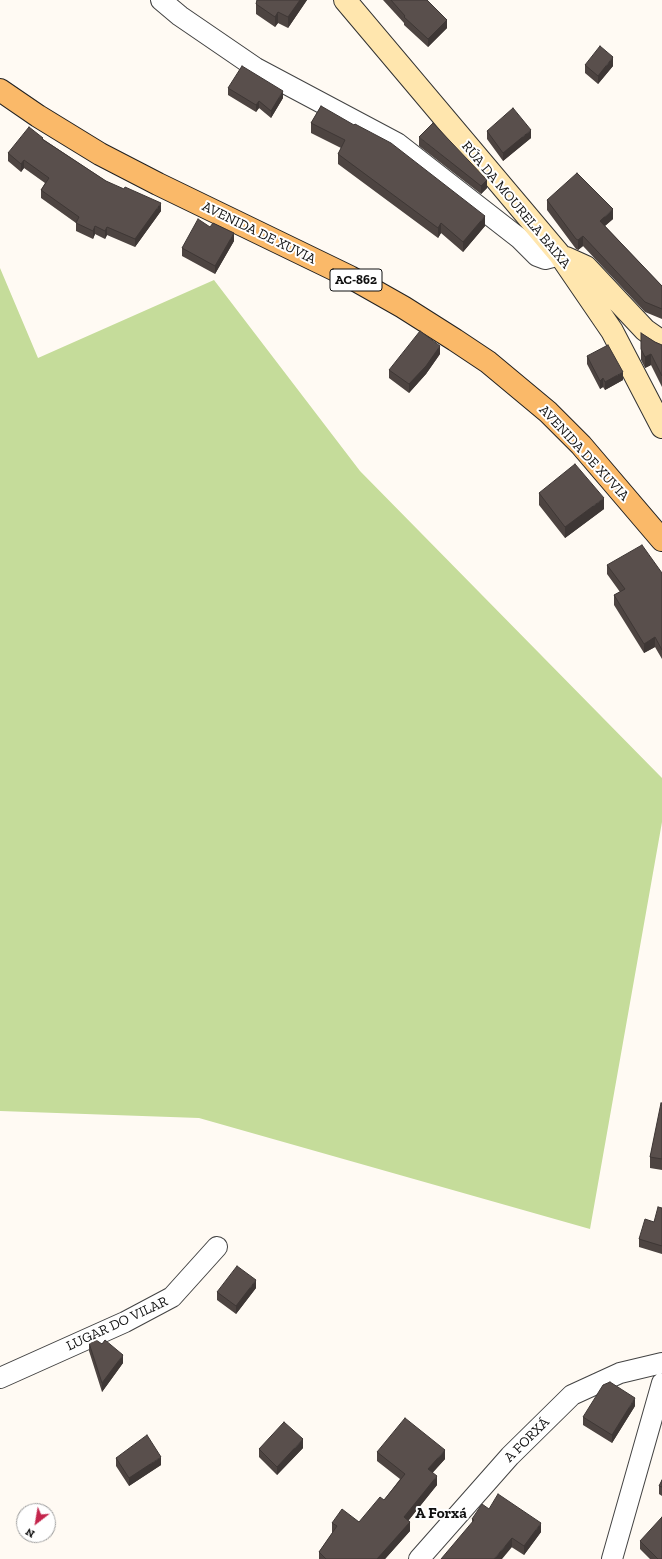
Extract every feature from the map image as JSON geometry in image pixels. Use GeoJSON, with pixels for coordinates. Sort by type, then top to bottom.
{"type":"FeatureCollection","features":[{"type":"Feature","properties":{"kind":"main road","name":"AVENIDA DE XUVIA"},"geometry":{"type":"LineString","coordinates":[[0,90],[38,116],[100,154],[158,184],[350,277],[403,307],[455,340],[494,367],[548,412],[581,445],[662,540]]}},
{"type":"Feature","properties":{"kind":"street"},"geometry":{"type":"LineString","coordinates":[[161,0],[180,16],[256,68],[397,143],[518,238],[538,256],[545,259],[560,255],[586,267],[645,330],[662,342]]}},
{"type":"Feature","properties":{"kind":"street","name":"RÚA DA MOURELA BAIXA"},"geometry":{"type":"LineString","coordinates":[[345,0],[560,255],[612,331],[662,427]]}},
{"type":"Feature","properties":{"kind":"street","name":"LUGAR DO VILAR"},"geometry":{"type":"LineString","coordinates":[[0,1378],[125,1322],[172,1298],[217,1247]]}},
{"type":"Feature","properties":{"kind":"street","name":"A FORXÁ"},"geometry":{"type":"LineString","coordinates":[[419,1559],[510,1456],[572,1395],[620,1373],[662,1363]]}},
{"type":"Feature","properties":{"kind":"street"},"geometry":{"type":"LineString","coordinates":[[612,1559],[662,1383]]}},
{"type":"Feature","properties":{"kind":"green space"},"geometry":{"type":"Polygon","coordinates":[[[0,268],[38,358],[214,280],[360,471],[662,778],[662,822],[590,1229],[199,1118],[0,1111],[0,268]]]}},
{"type":"Feature","properties":{"kind":"building"},"geometry":{"type":"Polygon","coordinates":[[[257,0],[300,0],[288,17],[278,12],[275,17],[256,4],[257,0]]]}},
{"type":"Feature","properties":{"kind":"building"},"geometry":{"type":"Polygon","coordinates":[[[391,0],[427,0],[447,20],[428,39],[404,17],[405,16],[391,0]]]}},
{"type":"Feature","properties":{"kind":"building"},"geometry":{"type":"Polygon","coordinates":[[[600,46],[613,57],[598,76],[585,65],[600,46]]]}},
{"type":"Feature","properties":{"kind":"building"},"geometry":{"type":"Polygon","coordinates":[[[242,66],[283,91],[271,111],[259,101],[256,105],[228,88],[242,66]]]}},
{"type":"Feature","properties":{"kind":"building"},"geometry":{"type":"Polygon","coordinates":[[[321,106],[354,125],[355,124],[391,143],[485,216],[463,242],[441,223],[438,228],[338,154],[345,140],[311,123],[321,106]]]}},
{"type":"Feature","properties":{"kind":"building"},"geometry":{"type":"Polygon","coordinates":[[[513,108],[531,130],[503,153],[487,131],[513,108]]]}},
{"type":"Feature","properties":{"kind":"building"},"geometry":{"type":"Polygon","coordinates":[[[433,123],[487,180],[481,186],[419,137],[433,123]]]}},
{"type":"Feature","properties":{"kind":"building"},"geometry":{"type":"Polygon","coordinates":[[[29,127],[43,138],[42,139],[106,181],[124,189],[125,187],[161,203],[135,239],[107,227],[105,231],[95,226],[93,231],[76,223],[79,217],[41,190],[49,178],[24,160],[21,164],[8,153],[29,127]]]}},
{"type":"Feature","properties":{"kind":"building"},"geometry":{"type":"Polygon","coordinates":[[[577,173],[613,209],[600,221],[662,286],[662,309],[645,302],[583,236],[578,240],[576,239],[547,200],[577,173]]]}},
{"type":"Feature","properties":{"kind":"building"},"geometry":{"type":"Polygon","coordinates":[[[198,219],[210,227],[213,223],[234,233],[215,266],[182,248],[198,219]]]}},
{"type":"Feature","properties":{"kind":"building"},"geometry":{"type":"Polygon","coordinates":[[[420,331],[440,346],[426,366],[409,384],[389,370],[420,331]]]}},
{"type":"Feature","properties":{"kind":"building"},"geometry":{"type":"Polygon","coordinates":[[[641,333],[662,345],[662,376],[651,354],[645,357],[641,349],[641,333]]]}},
{"type":"Feature","properties":{"kind":"building"},"geometry":{"type":"Polygon","coordinates":[[[608,345],[623,372],[605,382],[603,378],[600,381],[587,356],[608,345]]]}},
{"type":"Feature","properties":{"kind":"building"},"geometry":{"type":"Polygon","coordinates":[[[575,464],[604,498],[565,527],[539,493],[575,464]]]}},
{"type":"Feature","properties":{"kind":"building"},"geometry":{"type":"Polygon","coordinates":[[[642,545],[662,573],[662,650],[655,637],[644,644],[614,595],[625,589],[607,565],[642,545]]]}},
{"type":"Feature","properties":{"kind":"building"},"geometry":{"type":"Polygon","coordinates":[[[662,1103],[662,1159],[650,1157],[662,1103]]]}},
{"type":"Feature","properties":{"kind":"building"},"geometry":{"type":"Polygon","coordinates":[[[658,1207],[662,1208],[662,1246],[639,1239],[645,1219],[654,1222],[658,1207]]]}},
{"type":"Feature","properties":{"kind":"building"},"geometry":{"type":"Polygon","coordinates":[[[237,1266],[256,1280],[236,1306],[217,1292],[237,1266]]]}},
{"type":"Feature","properties":{"kind":"building"},"geometry":{"type":"Polygon","coordinates":[[[96,1340],[102,1344],[105,1340],[123,1355],[102,1383],[89,1343],[96,1340]]]}},
{"type":"Feature","properties":{"kind":"building"},"geometry":{"type":"Polygon","coordinates":[[[610,1382],[635,1398],[612,1435],[583,1417],[603,1385],[610,1382]]]}},
{"type":"Feature","properties":{"kind":"building"},"geometry":{"type":"Polygon","coordinates":[[[405,1418],[445,1450],[428,1469],[437,1476],[404,1517],[410,1522],[377,1559],[326,1559],[319,1552],[337,1526],[332,1523],[342,1509],[359,1522],[380,1497],[384,1500],[405,1474],[377,1452],[405,1418]]]}},
{"type":"Feature","properties":{"kind":"building"},"geometry":{"type":"Polygon","coordinates":[[[284,1422],[303,1439],[277,1467],[259,1449],[284,1422]]]}},
{"type":"Feature","properties":{"kind":"building"},"geometry":{"type":"Polygon","coordinates":[[[147,1435],[161,1457],[129,1478],[116,1458],[147,1435]]]}},
{"type":"Feature","properties":{"kind":"building"},"geometry":{"type":"Polygon","coordinates":[[[662,1480],[662,1487],[659,1486],[662,1480]]]}},
{"type":"Feature","properties":{"kind":"building"},"geometry":{"type":"Polygon","coordinates":[[[498,1494],[541,1523],[524,1546],[512,1538],[494,1559],[441,1559],[474,1520],[472,1519],[482,1504],[489,1509],[498,1494]]]}},
{"type":"Feature","properties":{"kind":"building"},"geometry":{"type":"Polygon","coordinates":[[[662,1517],[662,1559],[658,1559],[640,1541],[662,1517]]]}},
{"type":"Feature","properties":{"kind":"district","name":"A Forxá"},"geometry":{"type":"Point","coordinates":[441,1514]}}]}
